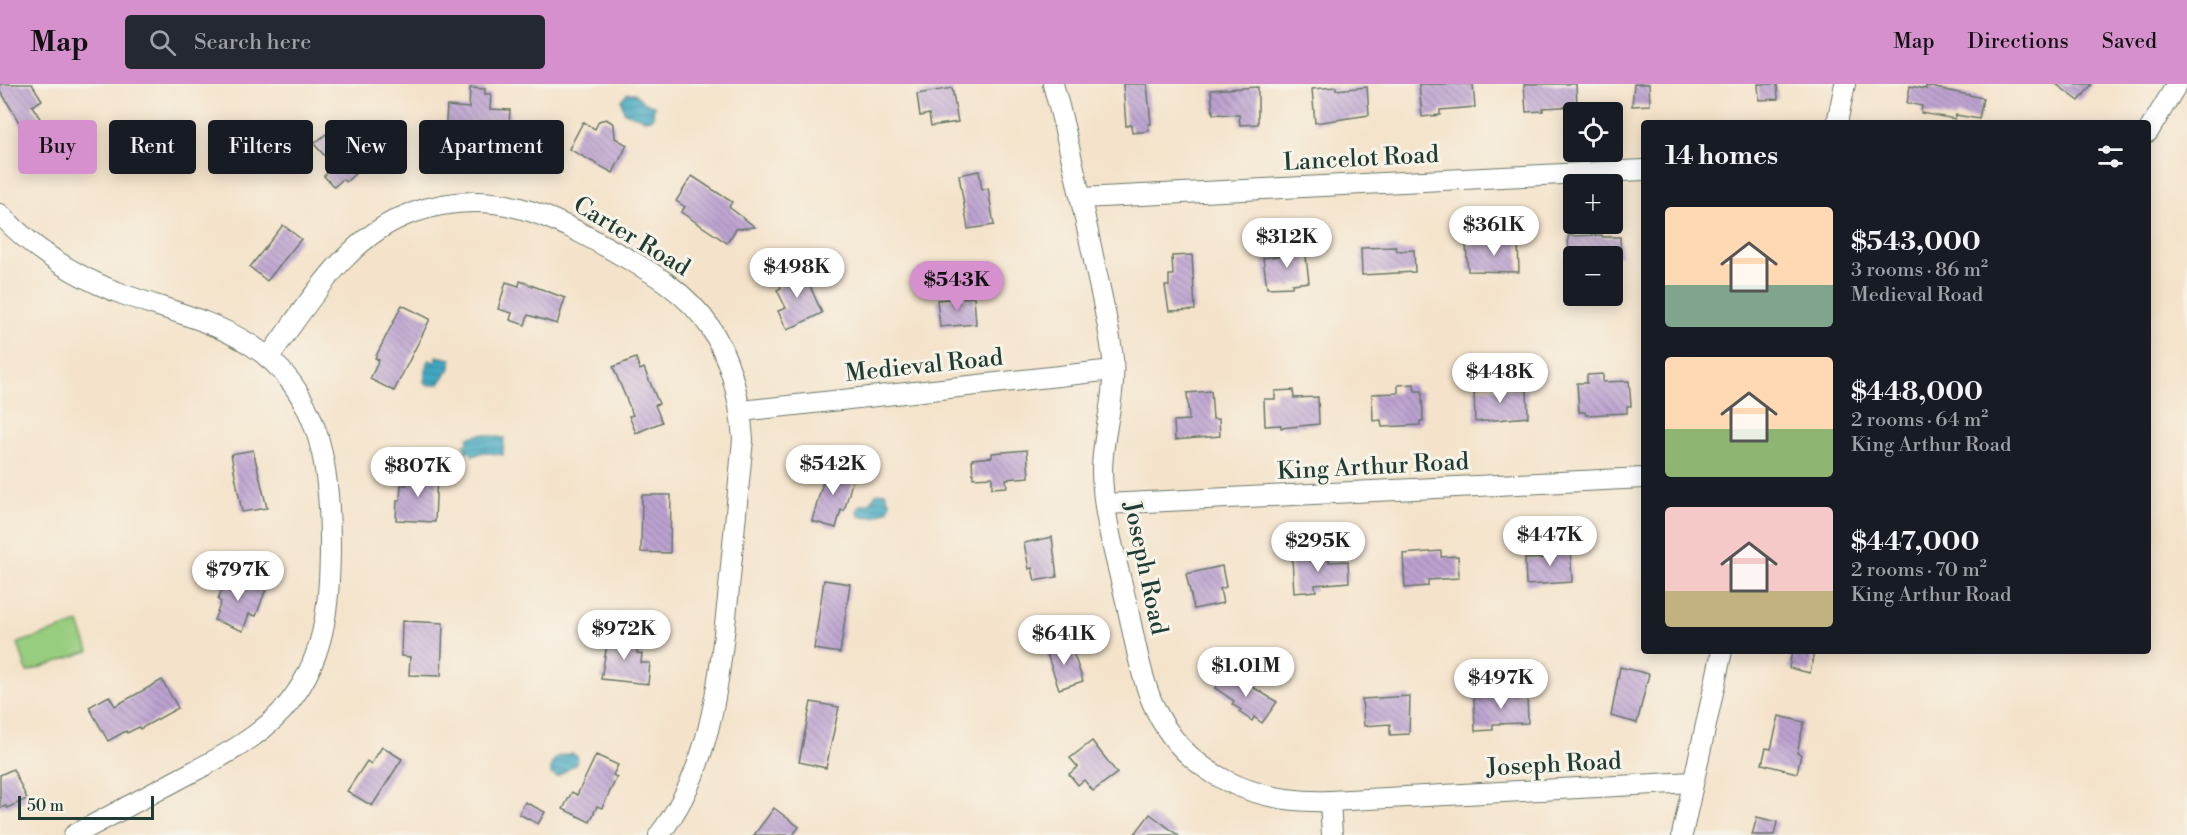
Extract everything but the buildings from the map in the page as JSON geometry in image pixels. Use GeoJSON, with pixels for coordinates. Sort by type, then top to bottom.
{"type":"FeatureCollection","features":[{"type":"Feature","properties":{"kind":"street","name":"Joseph Road"},"geometry":{"type":"LineString","coordinates":[[1053,84],[1081,198],[1108,329],[1113,370],[1112,404],[1102,470],[1105,504],[1144,678],[1154,705],[1178,744],[1198,764],[1237,787],[1284,799],[1330,801],[1693,782]]}},
{"type":"Feature","properties":{"kind":"street"},"geometry":{"type":"LineString","coordinates":[[1838,120],[1845,84]]}},
{"type":"Feature","properties":{"kind":"street"},"geometry":{"type":"LineString","coordinates":[[2151,127],[2176,84]]}},
{"type":"Feature","properties":{"kind":"street","name":"Lancelot Road"},"geometry":{"type":"LineString","coordinates":[[1081,198],[1641,170]]}},
{"type":"Feature","properties":{"kind":"street","name":"Carter Road"},"geometry":{"type":"LineString","coordinates":[[268,358],[347,256],[382,228],[409,214],[440,206],[472,203],[501,204],[532,210],[562,221],[673,287],[709,326],[722,348],[741,411],[743,439],[735,530],[715,706],[701,755],[686,790],[659,835]]}},
{"type":"Feature","properties":{"kind":"street"},"geometry":{"type":"LineString","coordinates":[[0,214],[25,238],[84,277],[105,288],[211,325],[250,345],[268,358],[289,382],[310,416],[321,443],[329,480],[328,597],[323,634],[314,661],[291,700],[256,735],[226,754],[74,835]]}},
{"type":"Feature","properties":{"kind":"street","name":"Medieval Road"},"geometry":{"type":"LineString","coordinates":[[741,411],[1113,370]]}},
{"type":"Feature","properties":{"kind":"street","name":"King Arthur Road"},"geometry":{"type":"LineString","coordinates":[[1105,504],[1641,478]]}},
{"type":"Feature","properties":{"kind":"street"},"geometry":{"type":"LineString","coordinates":[[1682,835],[1721,654]]}},
{"type":"Feature","properties":{"kind":"street"},"geometry":{"type":"LineString","coordinates":[[1330,801],[1332,835]]}},
{"type":"Feature","properties":{"kind":"green space"},"geometry":{"type":"Polygon","coordinates":[[[79,623],[89,651],[27,672],[18,643],[79,623]]]}},
{"type":"Feature","properties":{"kind":"water"},"geometry":{"type":"Polygon","coordinates":[[[628,93],[635,93],[643,102],[654,105],[653,118],[647,120],[624,112],[621,100],[628,93]]]}},
{"type":"Feature","properties":{"kind":"water"},"geometry":{"type":"Polygon","coordinates":[[[437,356],[451,359],[450,368],[439,384],[428,385],[424,382],[427,362],[430,360],[435,363],[437,356]]]}},
{"type":"Feature","properties":{"kind":"water"},"geometry":{"type":"Polygon","coordinates":[[[482,434],[504,438],[503,455],[483,452],[473,456],[470,451],[466,452],[464,444],[468,443],[468,437],[482,434]]]}},
{"type":"Feature","properties":{"kind":"water"},"geometry":{"type":"Polygon","coordinates":[[[885,492],[890,503],[888,510],[874,517],[859,516],[857,511],[860,505],[870,503],[876,494],[885,492]]]}},
{"type":"Feature","properties":{"kind":"water"},"geometry":{"type":"Polygon","coordinates":[[[572,753],[578,757],[576,764],[557,777],[551,774],[551,765],[557,757],[572,753]]]}}]}
